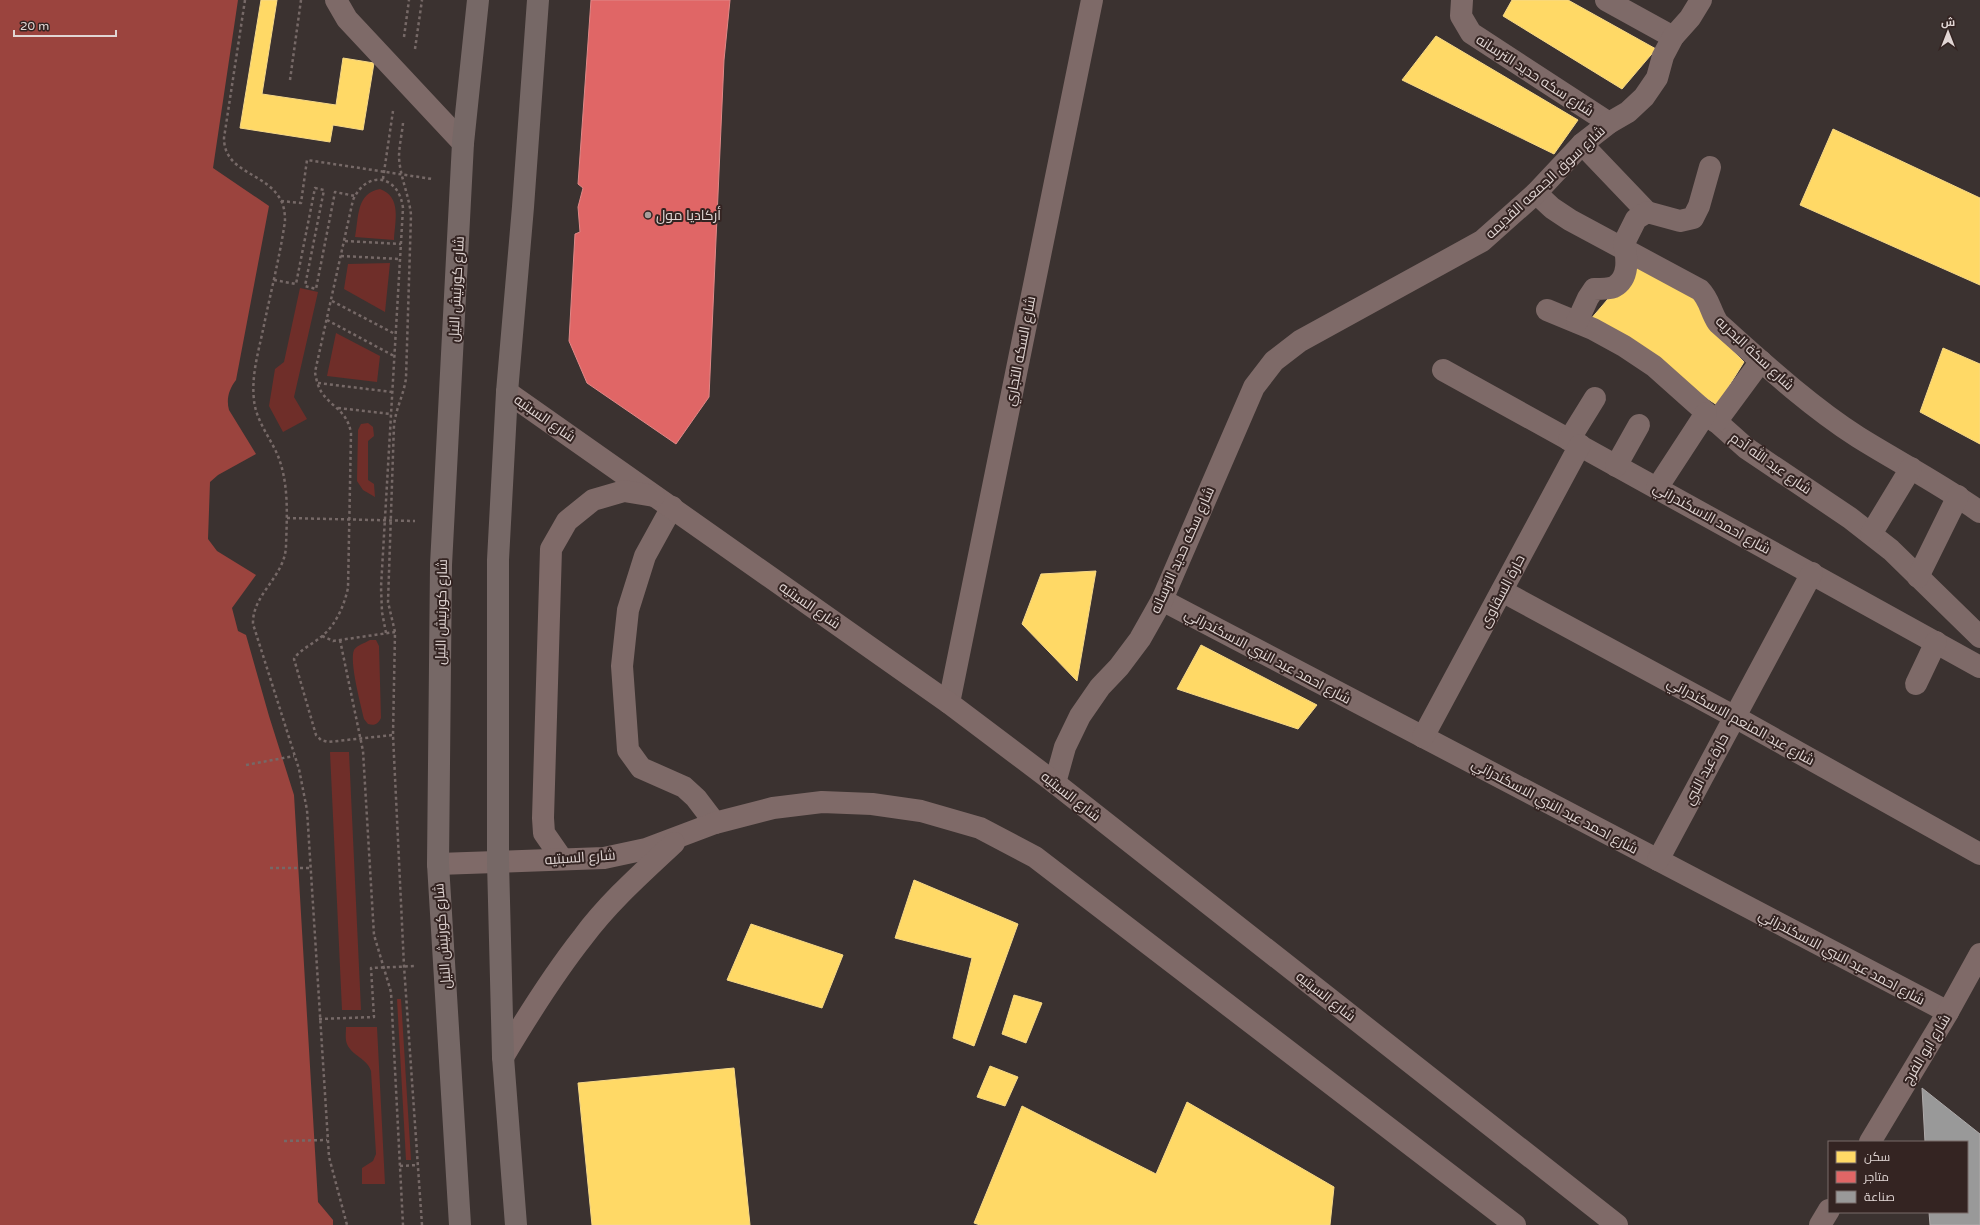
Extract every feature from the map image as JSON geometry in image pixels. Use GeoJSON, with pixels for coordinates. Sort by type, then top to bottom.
{"type":"FeatureCollection","features":[{"type":"Feature","properties":{"kind":"highway","name":"شارع كورنيش النيل"},"geometry":{"type":"LineString","coordinates":[[460,1225],[438,864],[441,565],[463,143],[478,0]]}},
{"type":"Feature","properties":{"kind":"highway"},"geometry":{"type":"LineString","coordinates":[[516,1225],[503,1057],[498,862],[498,560],[507,392],[523,207],[538,0]]}},
{"type":"Feature","properties":{"kind":"main road","name":"شارع السبتيه"},"geometry":{"type":"LineString","coordinates":[[507,392],[949,703],[1055,783],[1617,1225]]}},
{"type":"Feature","properties":{"kind":"main road"},"geometry":{"type":"LineString","coordinates":[[562,859],[544,833],[543,818],[551,550],[567,521],[593,500],[624,491],[664,502]]}},
{"type":"Feature","properties":{"kind":"main road","name":"شارع السبتيه"},"geometry":{"type":"LineString","coordinates":[[438,864],[604,858],[646,849],[685,833],[715,823],[774,808],[830,803],[872,804],[921,812],[980,828],[1035,857],[1515,1225]]}},
{"type":"Feature","properties":{"kind":"main road"},"geometry":{"type":"LineString","coordinates":[[503,1057],[541,995],[583,936],[632,882],[685,833]]}},
{"type":"Feature","properties":{"kind":"main road","name":"شارع ابو الفرج"},"geometry":{"type":"LineString","coordinates":[[1871,1141],[1948,1012],[1980,954]]}},
{"type":"Feature","properties":{"kind":"main road"},"geometry":{"type":"LineString","coordinates":[[1820,1225],[1828,1212]]}},
{"type":"Feature","properties":{"kind":"street"},"geometry":{"type":"LineString","coordinates":[[336,0],[347,19],[463,143]]}},
{"type":"Feature","properties":{"kind":"street","name":"شارع السكه التجاري"},"geometry":{"type":"LineString","coordinates":[[949,703],[1092,0]]}},
{"type":"Feature","properties":{"kind":"street","name":"شارع سكه حديد الترسانه"},"geometry":{"type":"LineString","coordinates":[[1462,0],[1461,16],[1471,33],[1609,123]]}},
{"type":"Feature","properties":{"kind":"street"},"geometry":{"type":"LineString","coordinates":[[1606,0],[1673,37]]}},
{"type":"Feature","properties":{"kind":"street","name":"شارع سوق الجمعه القديمه"},"geometry":{"type":"LineString","coordinates":[[1300,341],[1482,241],[1536,193],[1582,144],[1609,123],[1628,112],[1644,97],[1657,78],[1662,56],[1673,37],[1690,18],[1701,0]]}},
{"type":"Feature","properties":{"kind":"street"},"geometry":{"type":"LineString","coordinates":[[1582,144],[1647,212],[1680,221],[1693,218],[1699,206],[1710,167]]}},
{"type":"Feature","properties":{"kind":"street","name":"شارع سكة البحريه"},"geometry":{"type":"LineString","coordinates":[[1536,193],[1552,208],[1570,220],[1700,290],[1707,297],[1713,316],[1718,323],[1808,401],[1858,436],[1958,496],[1980,512]]}},
{"type":"Feature","properties":{"kind":"street"},"geometry":{"type":"LineString","coordinates":[[1577,322],[1588,298],[1594,289],[1612,288],[1621,281],[1626,270],[1627,256],[1624,243],[1629,229],[1636,219],[1647,212]]}},
{"type":"Feature","properties":{"kind":"street","name":"شارع عبد الله آدم"},"geometry":{"type":"LineString","coordinates":[[1547,310],[1577,322],[1624,346],[1654,366],[1681,388],[1746,448],[1871,534],[1918,576],[1980,637]]}},
{"type":"Feature","properties":{"kind":"street","name":"شارع سكه حديد الترسانه"},"geometry":{"type":"LineString","coordinates":[[1055,783],[1065,747],[1080,716],[1100,687],[1119,667],[1140,639],[1162,600],[1254,387],[1274,361],[1300,341]]}},
{"type":"Feature","properties":{"kind":"street"},"geometry":{"type":"LineString","coordinates":[[1657,488],[1711,417],[1761,361]]}},
{"type":"Feature","properties":{"kind":"street","name":"شارع احمد الاسكندراني"},"geometry":{"type":"LineString","coordinates":[[1443,370],[1980,667]]}},
{"type":"Feature","properties":{"kind":"street","name":"حارة السقاوى"},"geometry":{"type":"LineString","coordinates":[[1423,737],[1502,591],[1595,398]]}},
{"type":"Feature","properties":{"kind":"street"},"geometry":{"type":"LineString","coordinates":[[1616,466],[1640,425]]}},
{"type":"Feature","properties":{"kind":"street"},"geometry":{"type":"LineString","coordinates":[[1871,534],[1910,468]]}},
{"type":"Feature","properties":{"kind":"street"},"geometry":{"type":"LineString","coordinates":[[1918,576],[1958,496]]}},
{"type":"Feature","properties":{"kind":"street"},"geometry":{"type":"LineString","coordinates":[[664,502],[628,610],[622,666],[628,750],[641,768],[684,787],[696,798],[715,823]]}},
{"type":"Feature","properties":{"kind":"street","name":"حارة عبد النبي"},"geometry":{"type":"LineString","coordinates":[[1658,860],[1812,573]]}},
{"type":"Feature","properties":{"kind":"street","name":"شارع عبد المنعم الاسكندراني"},"geometry":{"type":"LineString","coordinates":[[1502,591],[1735,717],[1980,854]]}},
{"type":"Feature","properties":{"kind":"street","name":"شارع احمد عبد النبي الاسكندراني"},"geometry":{"type":"LineString","coordinates":[[1162,600],[1948,1012]]}},
{"type":"Feature","properties":{"kind":"street"},"geometry":{"type":"LineString","coordinates":[[1916,684],[1936,642]]}},
{"type":"Feature","properties":{"kind":"path"},"geometry":{"type":"LineString","coordinates":[[245,0],[224,138],[224,148],[228,157],[272,188],[281,201],[285,221],[274,280],[257,355],[253,387],[257,417],[277,454],[285,480],[287,518],[286,556],[273,582],[257,602],[253,614],[256,635],[294,756],[307,810],[319,1019],[328,1140],[331,1168],[347,1225]]}},
{"type":"Feature","properties":{"kind":"path"},"geometry":{"type":"LineString","coordinates":[[290,80],[301,0]]}},
{"type":"Feature","properties":{"kind":"path"},"geometry":{"type":"LineString","coordinates":[[422,0],[399,156],[411,215],[406,378],[394,425],[388,602],[395,632],[393,735],[404,966],[422,1225]]}},
{"type":"Feature","properties":{"kind":"path"},"geometry":{"type":"LineString","coordinates":[[281,201],[300,204],[307,160],[462,183]]}},
{"type":"Feature","properties":{"kind":"path"},"geometry":{"type":"LineString","coordinates":[[386,633],[381,599],[403,208],[402,201],[395,188],[383,179],[373,180],[364,184],[355,196],[315,372],[317,383],[322,393],[346,416],[351,433],[348,588],[345,602],[338,615],[322,636],[298,653],[294,659],[316,735],[324,742],[393,735]]}},
{"type":"Feature","properties":{"kind":"path"},"geometry":{"type":"LineString","coordinates":[[274,280],[296,284],[315,188],[324,190],[305,286],[316,289],[335,192],[355,196]]}},
{"type":"Feature","properties":{"kind":"path"},"geometry":{"type":"LineString","coordinates":[[345,241],[401,244]]}},
{"type":"Feature","properties":{"kind":"path"},"geometry":{"type":"LineString","coordinates":[[341,256],[400,259]]}},
{"type":"Feature","properties":{"kind":"path"},"geometry":{"type":"LineString","coordinates":[[332,300],[395,334]]}},
{"type":"Feature","properties":{"kind":"path"},"geometry":{"type":"LineString","coordinates":[[328,320],[394,356]]}},
{"type":"Feature","properties":{"kind":"path"},"geometry":{"type":"LineString","coordinates":[[317,383],[392,392]]}},
{"type":"Feature","properties":{"kind":"path"},"geometry":{"type":"LineString","coordinates":[[338,408],[391,414]]}},
{"type":"Feature","properties":{"kind":"path"},"geometry":{"type":"LineString","coordinates":[[287,518],[444,521]]}},
{"type":"Feature","properties":{"kind":"path"},"geometry":{"type":"LineString","coordinates":[[322,636],[333,641],[395,632]]}},
{"type":"Feature","properties":{"kind":"path"},"geometry":{"type":"LineString","coordinates":[[340,640],[362,739],[374,935],[391,992],[403,1225]]}},
{"type":"Feature","properties":{"kind":"path"},"geometry":{"type":"LineString","coordinates":[[246,765],[294,756]]}},
{"type":"Feature","properties":{"kind":"path"},"geometry":{"type":"LineString","coordinates":[[270,868],[311,868]]}},
{"type":"Feature","properties":{"kind":"path"},"geometry":{"type":"LineString","coordinates":[[319,1019],[374,1017],[371,968],[444,966]]}},
{"type":"Feature","properties":{"kind":"path"},"geometry":{"type":"LineString","coordinates":[[284,1141],[328,1140]]}},
{"type":"Feature","properties":{"kind":"path"},"geometry":{"type":"LineString","coordinates":[[400,1166],[418,1165]]}},
{"type":"Feature","properties":{"kind":"shaded area"},"geometry":{"type":"Polygon","coordinates":[[[0,0],[238,0],[213,168],[269,206],[236,380],[228,398],[229,410],[256,454],[218,475],[210,482],[208,539],[217,551],[256,575],[232,608],[238,631],[246,635],[269,716],[294,795],[318,1202],[333,1220],[333,1225],[0,1225],[0,0]]]}},
{"type":"Feature","properties":{"kind":"shaded area"},"geometry":{"type":"Polygon","coordinates":[[[380,189],[392,198],[396,210],[394,240],[355,237],[358,214],[363,201],[372,191],[380,189]]]}},
{"type":"Feature","properties":{"kind":"shaded area"},"geometry":{"type":"Polygon","coordinates":[[[390,263],[385,312],[344,289],[348,264],[390,263]]]}},
{"type":"Feature","properties":{"kind":"shaded area"},"geometry":{"type":"Polygon","coordinates":[[[300,288],[318,292],[294,397],[307,419],[283,432],[269,406],[275,369],[284,362],[300,288]]]}},
{"type":"Feature","properties":{"kind":"shaded area"},"geometry":{"type":"Polygon","coordinates":[[[336,333],[380,356],[377,382],[327,376],[336,333]]]}},
{"type":"Feature","properties":{"kind":"shaded area"},"geometry":{"type":"Polygon","coordinates":[[[368,423],[373,427],[374,436],[368,441],[368,480],[374,484],[375,497],[363,490],[357,481],[358,430],[361,424],[368,423]]]}},
{"type":"Feature","properties":{"kind":"shaded area"},"geometry":{"type":"Polygon","coordinates":[[[370,640],[376,640],[379,646],[381,718],[374,725],[368,724],[364,719],[353,664],[355,648],[370,640]]]}},
{"type":"Feature","properties":{"kind":"shaded area"},"geometry":{"type":"Polygon","coordinates":[[[330,752],[349,752],[361,1010],[342,1010],[330,752]]]}},
{"type":"Feature","properties":{"kind":"shaded area"},"geometry":{"type":"Polygon","coordinates":[[[397,999],[401,999],[411,1160],[406,1160],[397,999]]]}},
{"type":"Feature","properties":{"kind":"shaded area"},"geometry":{"type":"Polygon","coordinates":[[[346,1027],[377,1027],[385,1184],[362,1184],[362,1168],[373,1161],[376,1154],[371,1071],[366,1063],[349,1048],[346,1040],[346,1027]]]}},
{"type":"Feature","properties":{"kind":"building: سكن"},"geometry":{"type":"Polygon","coordinates":[[[261,0],[277,0],[262,94],[336,105],[343,58],[374,63],[363,130],[333,125],[330,142],[240,128],[261,0]]]}},
{"type":"Feature","properties":{"kind":"building: سكن"},"geometry":{"type":"Polygon","coordinates":[[[1512,0],[1568,0],[1656,49],[1622,89],[1503,16],[1512,0]]]}},
{"type":"Feature","properties":{"kind":"building: سكن"},"geometry":{"type":"Polygon","coordinates":[[[1436,36],[1578,120],[1554,154],[1402,80],[1436,36]]]}},
{"type":"Feature","properties":{"kind":"building: سكن"},"geometry":{"type":"Polygon","coordinates":[[[1833,129],[1980,198],[1980,285],[1800,205],[1833,129]]]}},
{"type":"Feature","properties":{"kind":"building: سكن"},"geometry":{"type":"Polygon","coordinates":[[[1637,265],[1700,301],[1734,352],[1744,362],[1717,405],[1590,320],[1637,265]]]}},
{"type":"Feature","properties":{"kind":"building: سكن"},"geometry":{"type":"Polygon","coordinates":[[[1943,348],[1980,364],[1980,444],[1920,412],[1943,348]]]}},
{"type":"Feature","properties":{"kind":"building: سكن"},"geometry":{"type":"Polygon","coordinates":[[[1096,571],[1077,681],[1022,624],[1041,574],[1096,571]]]}},
{"type":"Feature","properties":{"kind":"building: سكن"},"geometry":{"type":"Polygon","coordinates":[[[1201,645],[1317,705],[1298,729],[1177,689],[1201,645]]]}},
{"type":"Feature","properties":{"kind":"building: سكن"},"geometry":{"type":"Polygon","coordinates":[[[914,880],[1018,924],[974,1046],[953,1038],[972,958],[895,938],[914,880]]]}},
{"type":"Feature","properties":{"kind":"building: سكن"},"geometry":{"type":"Polygon","coordinates":[[[751,924],[843,955],[822,1008],[727,980],[751,924]]]}},
{"type":"Feature","properties":{"kind":"building: سكن"},"geometry":{"type":"Polygon","coordinates":[[[1014,995],[1042,1003],[1026,1043],[1002,1034],[1014,995]]]}},
{"type":"Feature","properties":{"kind":"building: سكن"},"geometry":{"type":"Polygon","coordinates":[[[990,1066],[1018,1077],[1005,1106],[977,1097],[990,1066]]]}},
{"type":"Feature","properties":{"kind":"building: سكن"},"geometry":{"type":"Polygon","coordinates":[[[734,1068],[750,1225],[592,1225],[578,1083],[734,1068]]]}},
{"type":"Feature","properties":{"kind":"building: سكن"},"geometry":{"type":"Polygon","coordinates":[[[1187,1102],[1334,1187],[1330,1225],[980,1225],[974,1223],[1022,1106],[1156,1174],[1187,1102]]]}},
{"type":"Feature","properties":{"kind":"building: متاجر","name":"أركاديا مول"},"geometry":{"type":"Polygon","coordinates":[[[591,0],[730,0],[724,60],[709,397],[676,444],[587,383],[569,341],[575,234],[580,232],[578,207],[583,188],[578,184],[591,0]]]}},
{"type":"Feature","properties":{"kind":"building: صناعة"},"geometry":{"type":"Polygon","coordinates":[[[1922,1088],[1980,1134],[1980,1225],[1930,1225],[1929,1213],[1968,1213],[1968,1141],[1925,1141],[1922,1088]]]}},
{"type":"Feature","properties":{"kind":"place","name":"أركاديا مول"},"geometry":{"type":"Point","coordinates":[648,215]}}]}
